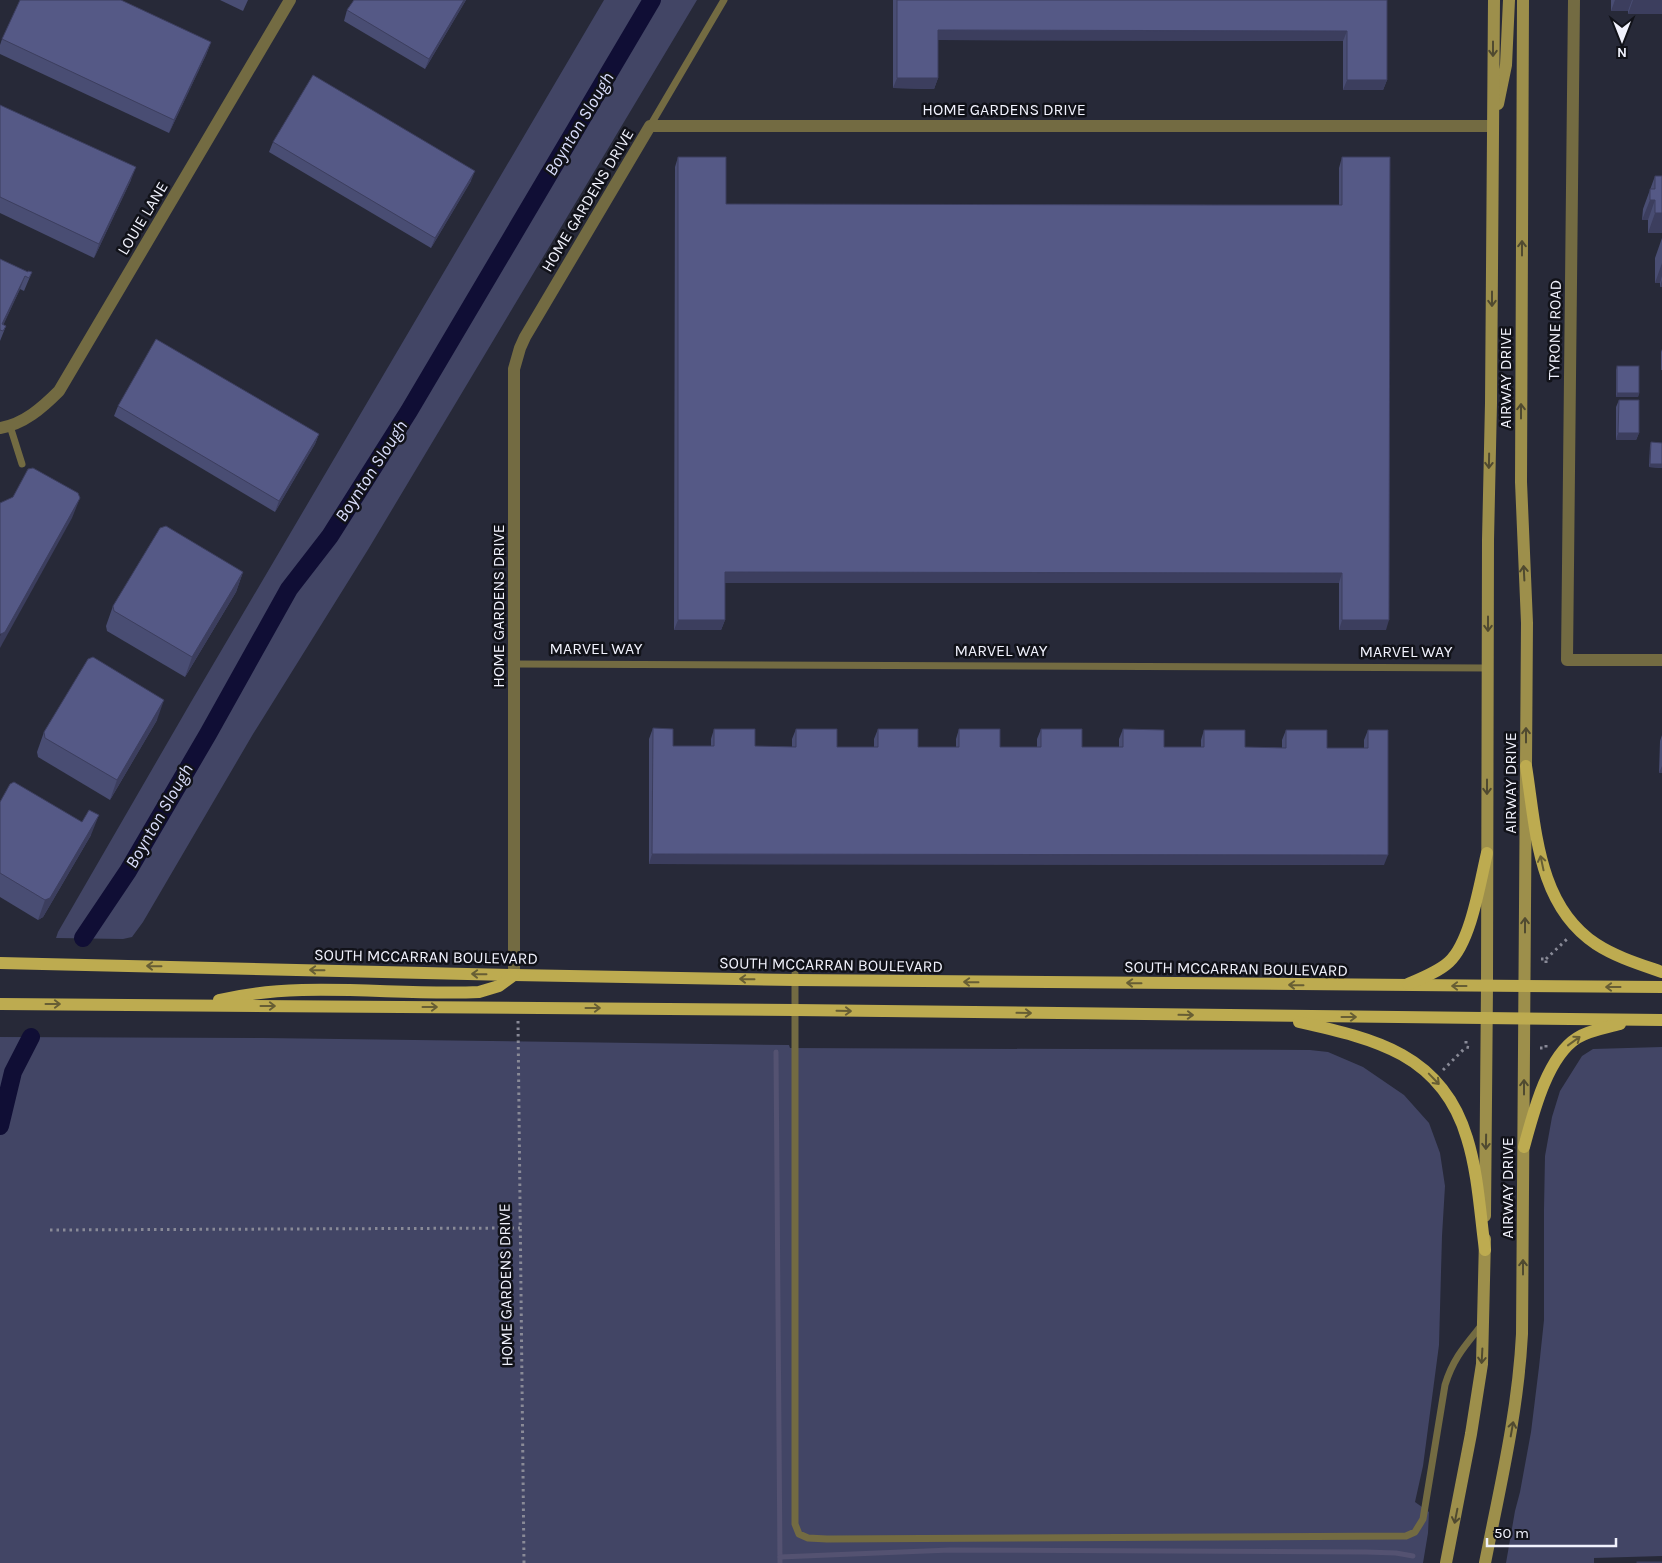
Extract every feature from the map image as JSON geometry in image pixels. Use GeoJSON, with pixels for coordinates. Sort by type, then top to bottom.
{"type":"FeatureCollection","features":[{"type":"Feature","properties":{"kind":"main road","name":"AIRWAY DRIVE"},"geometry":{"type":"LineString","coordinates":[[1446,1563],[1478,1395],[1484,1323],[1487,1018],[1487,668],[1494,0]]}},
{"type":"Feature","properties":{"kind":"main road"},"geometry":{"type":"LineString","coordinates":[[1493,126],[1506,65],[1509,0]]}},
{"type":"Feature","properties":{"kind":"main road","name":"AIRWAY DRIVE"},"geometry":{"type":"LineString","coordinates":[[1485,1563],[1509,1442],[1521,1368],[1522,1334],[1527,623],[1521,448],[1523,0]]}},
{"type":"Feature","properties":{"kind":"main road"},"geometry":{"type":"LineString","coordinates":[[1526,766],[1544,873],[1553,895],[1564,912],[1578,929],[1594,943],[1613,954],[1662,972]]}},
{"type":"Feature","properties":{"kind":"main road"},"geometry":{"type":"LineString","coordinates":[[1404,986],[1442,968],[1450,961],[1459,948],[1474,906],[1487,853]]}},
{"type":"Feature","properties":{"kind":"main road","name":"SOUTH MCCARRAN BOULEVARD"},"geometry":{"type":"LineString","coordinates":[[0,963],[514,975],[1404,986],[1662,987]]}},
{"type":"Feature","properties":{"kind":"main road"},"geometry":{"type":"LineString","coordinates":[[197,1005],[247,995],[298,990],[479,992],[499,986],[514,975]]}},
{"type":"Feature","properties":{"kind":"main road"},"geometry":{"type":"LineString","coordinates":[[0,1004],[795,1010],[1662,1020]]}},
{"type":"Feature","properties":{"kind":"main road"},"geometry":{"type":"LineString","coordinates":[[1272,1016],[1343,1032],[1369,1040],[1395,1050],[1434,1078],[1449,1097],[1460,1117],[1468,1139],[1485,1250]]}},
{"type":"Feature","properties":{"kind":"main road"},"geometry":{"type":"LineString","coordinates":[[1524,1147],[1540,1093],[1555,1060],[1565,1048],[1586,1033],[1635,1020]]}},
{"type":"Feature","properties":{"kind":"street","name":"LOUIE LANE"},"geometry":{"type":"LineString","coordinates":[[5,427],[28,418],[59,391],[290,0]]}},
{"type":"Feature","properties":{"kind":"street","name":"TYRONE ROAD"},"geometry":{"type":"LineString","coordinates":[[1574,0],[1567,660],[1662,660]]}},
{"type":"Feature","properties":{"kind":"street","name":"HOME GARDENS DRIVE"},"geometry":{"type":"LineString","coordinates":[[514,975],[514,379],[516,360],[525,336],[650,126],[1493,126]]}},
{"type":"Feature","properties":{"kind":"lane"},"geometry":{"type":"LineString","coordinates":[[650,126],[724,0]]}},
{"type":"Feature","properties":{"kind":"lane"},"geometry":{"type":"LineString","coordinates":[[5,427],[22,464]]}},
{"type":"Feature","properties":{"kind":"lane","name":"MARVEL WAY"},"geometry":{"type":"LineString","coordinates":[[514,664],[1487,668]]}},
{"type":"Feature","properties":{"kind":"lane"},"geometry":{"type":"LineString","coordinates":[[795,977],[795,1524],[799,1534],[808,1538],[826,1539],[1406,1536],[1415,1532],[1423,1519],[1450,1369],[1461,1351],[1484,1323]]}},
{"type":"Feature","properties":{"kind":"path"},"geometry":{"type":"LineString","coordinates":[[1541,959],[1546,959],[1571,935]]}},
{"type":"Feature","properties":{"kind":"path"},"geometry":{"type":"LineString","coordinates":[[1546,959],[1546,964]]}},
{"type":"Feature","properties":{"kind":"path","name":"HOME GARDENS DRIVE"},"geometry":{"type":"LineString","coordinates":[[518,1008],[524,1563]]}},
{"type":"Feature","properties":{"kind":"path"},"geometry":{"type":"LineString","coordinates":[[1439,1074],[1466,1047],[1466,1041]]}},
{"type":"Feature","properties":{"kind":"path"},"geometry":{"type":"LineString","coordinates":[[1540,1048],[1546,1048],[1546,1042]]}},
{"type":"Feature","properties":{"kind":"path"},"geometry":{"type":"LineString","coordinates":[[1466,1047],[1471,1048]]}},
{"type":"Feature","properties":{"kind":"path"},"geometry":{"type":"LineString","coordinates":[[50,1230],[520,1228]]}},
{"type":"Feature","properties":{"kind":"shaded area"},"geometry":{"type":"Polygon","coordinates":[[[604,0],[697,0],[369,548],[253,734],[143,922],[132,937],[123,939],[56,938],[191,702],[604,0]]]}},
{"type":"Feature","properties":{"kind":"shaded area"},"geometry":{"type":"Polygon","coordinates":[[[0,1037],[264,1038],[789,1045],[790,1048],[1310,1050],[1328,1052],[1363,1067],[1404,1095],[1429,1123],[1440,1153],[1445,1186],[1439,1345],[1423,1466],[1415,1502],[1429,1512],[1423,1563],[0,1563],[0,1037]]]}},
{"type":"Feature","properties":{"kind":"shaded area"},"geometry":{"type":"Polygon","coordinates":[[[1662,1047],[1662,1556],[1594,1558],[1594,1563],[1506,1563],[1531,1432],[1544,1320],[1545,1156],[1552,1117],[1560,1091],[1582,1056],[1593,1049],[1662,1047]]]}},
{"type":"Feature","properties":{"kind":"building"},"geometry":{"type":"Polygon","coordinates":[[[20,0],[121,0],[211,42],[174,120],[2,39],[20,0]]]}},
{"type":"Feature","properties":{"kind":"building"},"geometry":{"type":"Polygon","coordinates":[[[354,0],[464,0],[429,59],[347,10],[354,0]]]}},
{"type":"Feature","properties":{"kind":"building"},"geometry":{"type":"Polygon","coordinates":[[[897,0],[1387,0],[1387,80],[1347,80],[1347,31],[938,30],[938,78],[897,78],[897,0]]]}},
{"type":"Feature","properties":{"kind":"building"},"geometry":{"type":"Polygon","coordinates":[[[313,75],[475,171],[435,238],[273,142],[313,75]]]}},
{"type":"Feature","properties":{"kind":"building"},"geometry":{"type":"Polygon","coordinates":[[[0,105],[136,167],[99,244],[0,197],[0,105]]]}},
{"type":"Feature","properties":{"kind":"building"},"geometry":{"type":"Polygon","coordinates":[[[678,157],[726,157],[726,204],[1342,205],[1342,157],[1390,157],[1389,620],[1342,620],[1342,573],[725,572],[725,620],[678,620],[678,157]]]}},
{"type":"Feature","properties":{"kind":"building"},"geometry":{"type":"Polygon","coordinates":[[[1655,176],[1662,176],[1662,213],[1655,213],[1655,200],[1650,200],[1650,189],[1655,189],[1655,176]]]}},
{"type":"Feature","properties":{"kind":"building"},"geometry":{"type":"Polygon","coordinates":[[[0,259],[28,272],[32,272],[29,278],[25,276],[2,324],[6,326],[3,331],[0,330],[0,259]]]}},
{"type":"Feature","properties":{"kind":"building"},"geometry":{"type":"Polygon","coordinates":[[[156,339],[319,434],[279,501],[118,406],[156,339]]]}},
{"type":"Feature","properties":{"kind":"building"},"geometry":{"type":"Polygon","coordinates":[[[1617,366],[1639,366],[1639,393],[1617,393],[1617,366]]]}},
{"type":"Feature","properties":{"kind":"building"},"geometry":{"type":"Polygon","coordinates":[[[1619,400],[1639,400],[1639,433],[1618,433],[1619,400]]]}},
{"type":"Feature","properties":{"kind":"building"},"geometry":{"type":"Polygon","coordinates":[[[1651,442],[1662,443],[1662,464],[1650,464],[1651,442]]]}},
{"type":"Feature","properties":{"kind":"building"},"geometry":{"type":"Polygon","coordinates":[[[33,468],[78,493],[80,498],[5,632],[0,634],[0,503],[13,497],[28,469],[33,468]]]}},
{"type":"Feature","properties":{"kind":"building"},"geometry":{"type":"Polygon","coordinates":[[[166,526],[243,572],[192,657],[114,611],[113,606],[160,528],[166,526]]]}},
{"type":"Feature","properties":{"kind":"building"},"geometry":{"type":"Polygon","coordinates":[[[93,657],[164,700],[117,780],[45,738],[44,732],[88,659],[93,657]]]}},
{"type":"Feature","properties":{"kind":"building"},"geometry":{"type":"Polygon","coordinates":[[[653,728],[673,729],[673,746],[714,746],[714,729],[755,729],[755,746],[796,747],[796,729],[837,729],[837,747],[878,747],[878,729],[918,729],[918,747],[959,747],[959,729],[1000,729],[1000,747],[1041,747],[1041,729],[1082,729],[1082,747],[1123,747],[1123,729],[1164,730],[1164,747],[1204,747],[1204,730],[1245,730],[1245,747],[1286,748],[1286,730],[1327,730],[1327,748],[1368,748],[1368,730],[1388,730],[1388,855],[652,854],[653,728]]]}},
{"type":"Feature","properties":{"kind":"building"},"geometry":{"type":"Polygon","coordinates":[[[14,782],[82,822],[89,810],[99,815],[50,898],[45,900],[0,873],[0,802],[10,784],[14,782]]]}},
{"type":"Feature","properties":{"kind":"building"},"geometry":{"type":"Polygon","coordinates":[[[1662,1562],[1662,1563],[1637,1563],[1662,1562]]]}},
{"type":"Feature","properties":{"kind":"waterway","name":"Boynton Slough"},"geometry":{"type":"LineString","coordinates":[[83,938],[128,871],[208,734],[289,589],[330,536],[409,411],[652,0]]}},
{"type":"Feature","properties":{"kind":"waterway","name":"Boynton Slough"},"geometry":{"type":"LineString","coordinates":[[0,1126],[13,1072],[31,1037]]}},
{"type":"Feature","properties":{"kind":"waterway"},"geometry":{"type":"LineString","coordinates":[[776,1052],[780,1563]]}},
{"type":"Feature","properties":{"kind":"waterway"},"geometry":{"type":"LineString","coordinates":[[780,1557],[950,1550],[1366,1552],[1396,1553],[1413,1556]]}}]}
